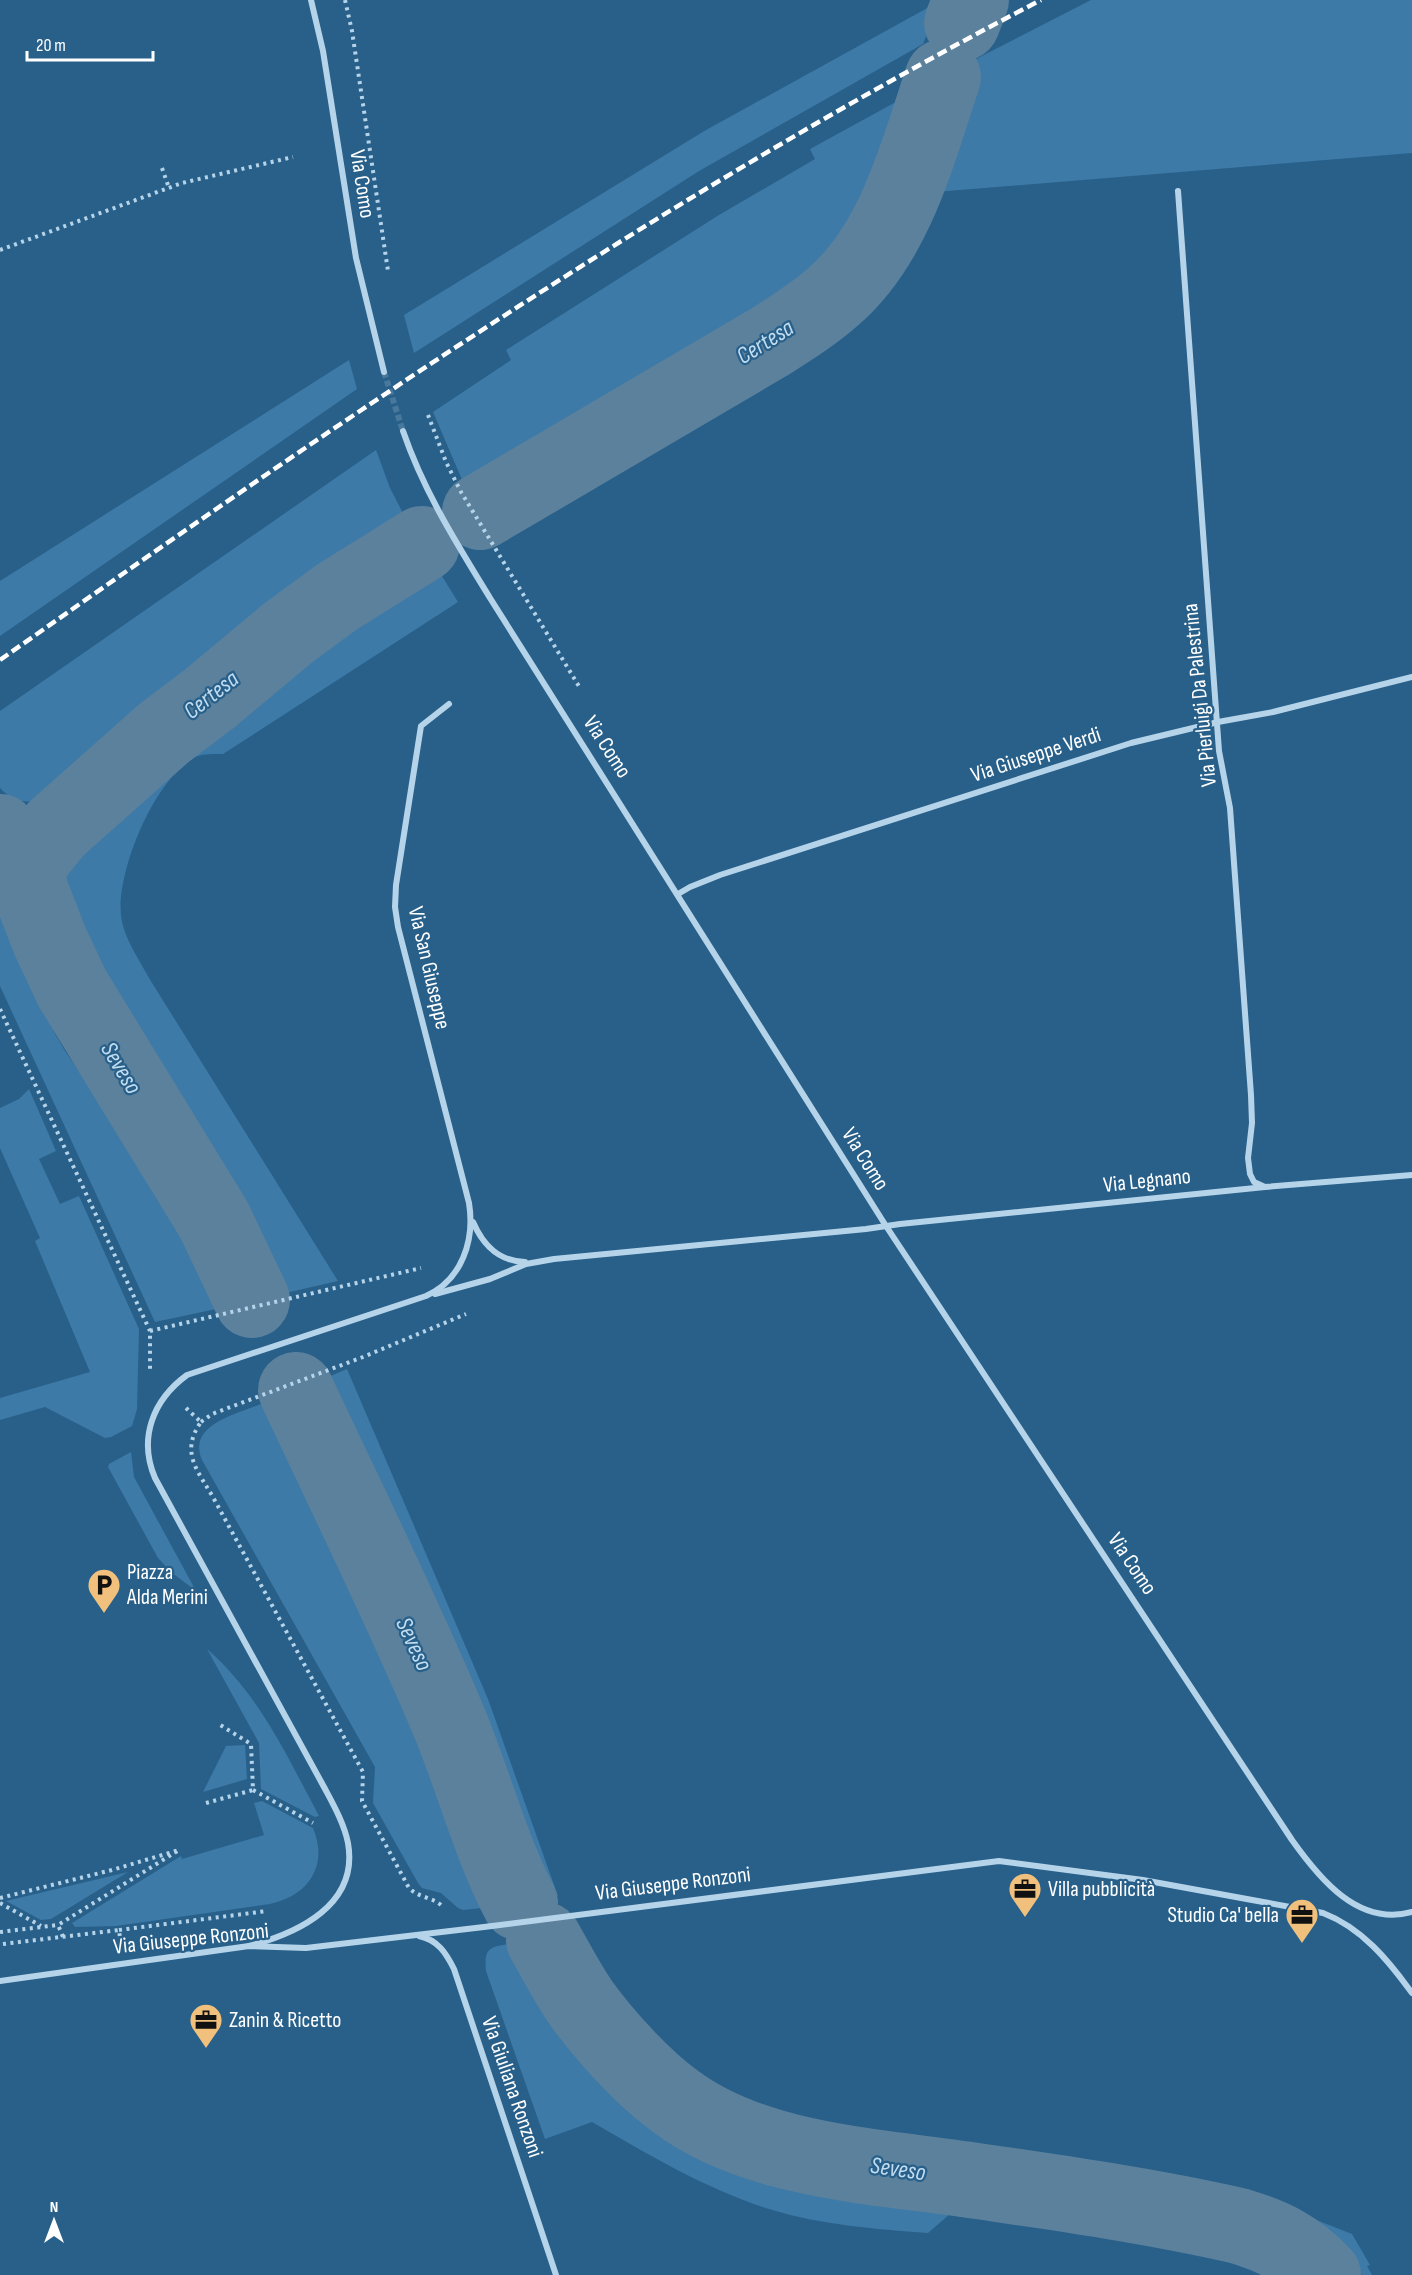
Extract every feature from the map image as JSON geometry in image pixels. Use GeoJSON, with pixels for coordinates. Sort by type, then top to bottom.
{"type":"FeatureCollection","features":[{"type":"Feature","properties":{"kind":"street","name":"Via Como"},"geometry":{"type":"LineString","coordinates":[[311,0],[324,57],[356,258],[384,372]]}},
{"type":"Feature","properties":{"kind":"street","name":"Via Pierluigi Da Palestrina"},"geometry":{"type":"LineString","coordinates":[[1178,191],[1220,751],[1230,808],[1251,1095],[1252,1123],[1248,1166],[1254,1182],[1265,1187]]}},
{"type":"Feature","properties":{"kind":"street","name":"Via Como"},"geometry":{"type":"LineString","coordinates":[[403,431],[415,464],[435,506],[463,553],[886,1226],[1292,1840],[1329,1886],[1351,1902],[1374,1913],[1395,1916],[1412,1912]]}},
{"type":"Feature","properties":{"kind":"street","name":"Via Giuseppe Verdi"},"geometry":{"type":"LineString","coordinates":[[678,894],[720,875],[1131,743],[1218,722],[1273,712],[1412,677]]}},
{"type":"Feature","properties":{"kind":"street","name":"Via San Giuseppe"},"geometry":{"type":"LineString","coordinates":[[426,1296],[443,1287],[461,1262],[471,1236],[471,1215],[465,1184],[398,927],[395,907],[396,885],[421,726],[449,704]]}},
{"type":"Feature","properties":{"kind":"street","name":"Via Legnano"},"geometry":{"type":"LineString","coordinates":[[886,1226],[1265,1187],[1412,1175]]}},
{"type":"Feature","properties":{"kind":"street","name":"Via San Giuseppe"},"geometry":{"type":"LineString","coordinates":[[471,1215],[480,1236],[497,1255],[512,1261],[538,1261],[886,1226]]}},
{"type":"Feature","properties":{"kind":"street","name":"Via San Giuseppe"},"geometry":{"type":"LineString","coordinates":[[426,1296],[490,1279],[538,1261]]}},
{"type":"Feature","properties":{"kind":"street"},"geometry":{"type":"LineString","coordinates":[[249,1946],[297,1929],[329,1906],[345,1877],[348,1865],[348,1844],[340,1819],[324,1787],[151,1468],[148,1445],[150,1427],[156,1408],[168,1391],[187,1375],[426,1296]]}},
{"type":"Feature","properties":{"kind":"street","name":"Via Giuseppe Ronzoni"},"geometry":{"type":"LineString","coordinates":[[0,1982],[249,1946],[306,1948],[484,1928],[999,1861],[1143,1880],[1312,1911],[1334,1918],[1357,1932],[1396,1971],[1412,1993]]}},
{"type":"Feature","properties":{"kind":"street","name":"Via Giuliana Ronzoni"},"geometry":{"type":"LineString","coordinates":[[407,1936],[425,1937],[437,1944],[454,1969],[556,2275]]}},
{"type":"Feature","properties":{"kind":"street","name":"Via Giuseppe Ronzoni"},"geometry":{"type":"LineString","coordinates":[[0,1977],[38,1975]]}},
{"type":"Feature","properties":{"kind":"path"},"geometry":{"type":"LineString","coordinates":[[345,0],[352,31],[371,170],[389,273]]}},
{"type":"Feature","properties":{"kind":"path"},"geometry":{"type":"LineString","coordinates":[[0,250],[182,183],[293,157]]}},
{"type":"Feature","properties":{"kind":"path"},"geometry":{"type":"LineString","coordinates":[[162,168],[170,188]]}},
{"type":"Feature","properties":{"kind":"path"},"geometry":{"type":"LineString","coordinates":[[428,414],[446,462],[489,538]]}},
{"type":"Feature","properties":{"kind":"path"},"geometry":{"type":"LineString","coordinates":[[0,1009],[150,1331],[149,1372],[201,1422]]}},
{"type":"Feature","properties":{"kind":"path"},"geometry":{"type":"LineString","coordinates":[[150,1331],[340,1287]]}},
{"type":"Feature","properties":{"kind":"path"},"geometry":{"type":"LineString","coordinates":[[363,1357],[212,1414],[201,1422],[193,1436],[191,1450],[199,1476],[214,1499],[363,1772],[362,1801],[409,1888],[420,1896],[435,1900],[444,1910]]}},
{"type":"Feature","properties":{"kind":"path"},"geometry":{"type":"LineString","coordinates":[[217,1723],[251,1744],[253,1790]]}},
{"type":"Feature","properties":{"kind":"path"},"geometry":{"type":"LineString","coordinates":[[206,1803],[253,1790],[319,1828]]}},
{"type":"Feature","properties":{"kind":"path"},"geometry":{"type":"LineString","coordinates":[[0,1898],[112,1870],[179,1850],[58,1925],[0,1932]]}},
{"type":"Feature","properties":{"kind":"path"},"geometry":{"type":"LineString","coordinates":[[0,1903],[42,1927]]}},
{"type":"Feature","properties":{"kind":"path"},"geometry":{"type":"LineString","coordinates":[[3,1944],[275,1910]]}},
{"type":"Feature","properties":{"kind":"path"},"geometry":{"type":"LineString","coordinates":[[58,1925],[63,1937]]}},
{"type":"Feature","properties":{"kind":"path"},"geometry":{"type":"LineString","coordinates":[[119,1930],[124,1963]]}},
{"type":"Feature","properties":{"kind":"shaded area"},"geometry":{"type":"Polygon","coordinates":[[[1091,0],[1412,0],[1412,153],[935,192],[974,60],[1091,0]]]}},
{"type":"Feature","properties":{"kind":"shaded area"},"geometry":{"type":"Polygon","coordinates":[[[940,1],[923,44],[699,171],[414,353],[404,315],[706,130],[940,1]]]}},
{"type":"Feature","properties":{"kind":"shaded area"},"geometry":{"type":"Polygon","coordinates":[[[905,97],[874,193],[857,227],[835,258],[795,298],[781,310],[466,489],[433,412],[511,360],[506,350],[719,215],[815,159],[810,149],[905,97]]]}},
{"type":"Feature","properties":{"kind":"shaded area"},"geometry":{"type":"Polygon","coordinates":[[[349,360],[357,389],[0,636],[0,581],[349,360]]]}},
{"type":"Feature","properties":{"kind":"shaded area"},"geometry":{"type":"Polygon","coordinates":[[[376,450],[390,488],[407,521],[322,572],[55,793],[41,799],[26,801],[13,798],[0,788],[0,711],[376,450]]]}},
{"type":"Feature","properties":{"kind":"shaded area"},"geometry":{"type":"Polygon","coordinates":[[[437,568],[458,602],[223,754],[207,754],[192,759],[164,787],[151,807],[131,853],[125,875],[121,915],[132,948],[338,1281],[281,1294],[264,1253],[177,1108],[74,912],[65,886],[66,867],[68,860],[128,799],[165,752],[231,710],[437,568]]]}},
{"type":"Feature","properties":{"kind":"shaded area"},"geometry":{"type":"Polygon","coordinates":[[[0,884],[16,946],[54,1032],[108,1114],[158,1201],[189,1246],[209,1286],[216,1309],[155,1322],[0,986],[0,884]]]}},
{"type":"Feature","properties":{"kind":"shaded area"},"geometry":{"type":"Polygon","coordinates":[[[29,1089],[56,1151],[39,1159],[60,1204],[79,1196],[139,1329],[137,1409],[132,1426],[111,1437],[105,1438],[45,1407],[0,1420],[0,1398],[90,1372],[35,1241],[40,1238],[0,1148],[0,1108],[19,1099],[29,1089]]]}},
{"type":"Feature","properties":{"kind":"shaded area"},"geometry":{"type":"Polygon","coordinates":[[[347,1369],[488,1699],[558,1896],[549,1899],[500,1778],[398,1564],[386,1535],[359,1450],[332,1406],[321,1380],[347,1369]]]}},
{"type":"Feature","properties":{"kind":"shaded area"},"geometry":{"type":"Polygon","coordinates":[[[266,1402],[304,1486],[351,1573],[418,1714],[457,1824],[477,1868],[491,1907],[463,1910],[441,1893],[422,1888],[418,1883],[373,1803],[375,1767],[202,1460],[199,1447],[202,1437],[209,1428],[231,1415],[266,1402]]]}},
{"type":"Feature","properties":{"kind":"shaded area"},"geometry":{"type":"Polygon","coordinates":[[[131,1452],[134,1477],[196,1591],[171,1572],[158,1558],[108,1467],[109,1464],[131,1452]]]}},
{"type":"Feature","properties":{"kind":"shaded area"},"geometry":{"type":"Polygon","coordinates":[[[207,1649],[242,1686],[257,1706],[319,1816],[315,1817],[261,1789],[259,1743],[207,1649]]]}},
{"type":"Feature","properties":{"kind":"shaded area"},"geometry":{"type":"Polygon","coordinates":[[[245,1745],[247,1779],[203,1792],[226,1746],[245,1745]]]}},
{"type":"Feature","properties":{"kind":"shaded area"},"geometry":{"type":"Polygon","coordinates":[[[262,1801],[313,1828],[318,1855],[316,1867],[305,1886],[295,1894],[270,1904],[116,1926],[75,1927],[72,1923],[181,1856],[182,1859],[264,1835],[254,1803],[262,1801]]]}},
{"type":"Feature","properties":{"kind":"shaded area"},"geometry":{"type":"Polygon","coordinates":[[[128,1872],[51,1919],[41,1920],[6,1901],[128,1872]]]}},
{"type":"Feature","properties":{"kind":"shaded area"},"geometry":{"type":"Polygon","coordinates":[[[509,1944],[546,2005],[604,2074],[657,2127],[697,2156],[743,2176],[764,2181],[844,2189],[959,2206],[928,2233],[828,2223],[769,2209],[723,2192],[678,2170],[592,2122],[545,2139],[486,1971],[486,1958],[489,1950],[496,1946],[509,1944]]]}},
{"type":"Feature","properties":{"kind":"shaded area"},"geometry":{"type":"Polygon","coordinates":[[[1171,2179],[1273,2203],[1352,2234],[1370,2265],[1367,2266],[1372,2275],[1362,2275],[1345,2256],[1324,2239],[1301,2225],[1249,2203],[1171,2179]]]}},
{"type":"Feature","properties":{"kind":"waterway","name":"Certesa"},"geometry":{"type":"LineString","coordinates":[[962,23],[971,0]]}},
{"type":"Feature","properties":{"kind":"waterway","name":"Certesa"},"geometry":{"type":"LineString","coordinates":[[480,512],[771,341],[812,314],[834,296],[874,249],[889,222],[914,165],[943,77]]}},
{"type":"Feature","properties":{"kind":"waterway","name":"Certesa"},"geometry":{"type":"LineString","coordinates":[[24,874],[38,851],[57,828],[164,733],[288,633],[337,597],[422,544]]}},
{"type":"Feature","properties":{"kind":"waterway","name":"Seveso"},"geometry":{"type":"LineString","coordinates":[[0,832],[24,874],[50,941],[72,988],[214,1220],[252,1300]]}},
{"type":"Feature","properties":{"kind":"waterway","name":"Seveso"},"geometry":{"type":"LineString","coordinates":[[296,1390],[429,1676],[456,1740],[499,1858],[520,1903]]}},
{"type":"Feature","properties":{"kind":"waterway","name":"Seveso"},"geometry":{"type":"LineString","coordinates":[[544,1940],[581,2003],[601,2029],[637,2068],[675,2101],[706,2121],[741,2137],[816,2158],[1105,2200],[1239,2226],[1285,2244],[1323,2275]]}},
{"type":"Feature","properties":{"kind":"tunnel"},"geometry":{"type":"LineString","coordinates":[[384,372],[403,431]]}},
{"type":"Feature","properties":{"kind":"railway"},"geometry":{"type":"LineString","coordinates":[[0,660],[380,397],[509,312],[771,150],[905,73],[1041,0]]}},
{"type":"Feature","properties":{"kind":"place","name":"Piazza Alda Merini"},"geometry":{"type":"Point","coordinates":[104,1614]}},
{"type":"Feature","properties":{"kind":"place","name":"Villa pubblicità"},"geometry":{"type":"Point","coordinates":[1025,1918]}},
{"type":"Feature","properties":{"kind":"place","name":"Studio Ca' bella"},"geometry":{"type":"Point","coordinates":[1302,1944]}},
{"type":"Feature","properties":{"kind":"place","name":"Zanin & Ricetto"},"geometry":{"type":"Point","coordinates":[206,2049]}}]}
